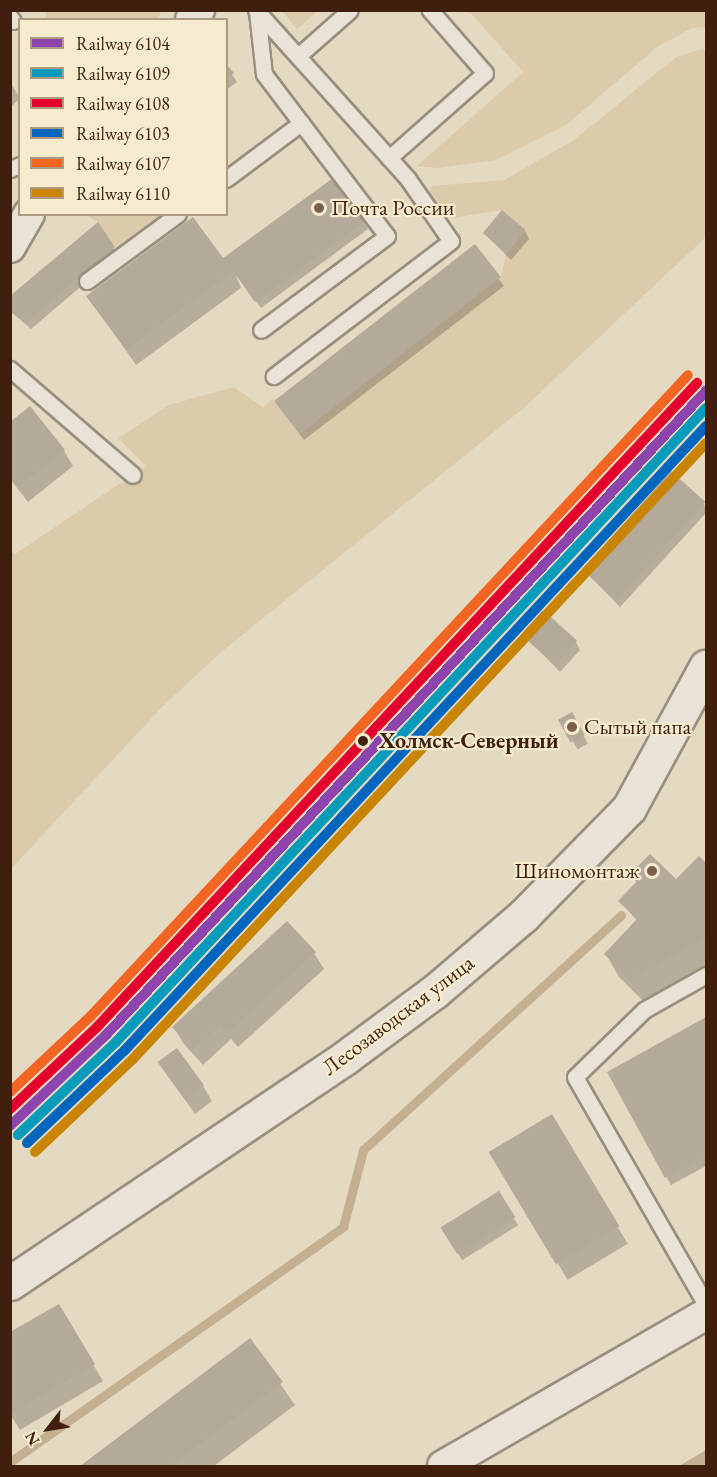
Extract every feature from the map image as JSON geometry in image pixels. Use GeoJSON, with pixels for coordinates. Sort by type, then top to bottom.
{"type":"FeatureCollection","features":[{"type":"Feature","properties":{"kind":"main road","name":"Лесозаводская улица"},"geometry":{"type":"LineString","coordinates":[[10,1283],[346,1057],[434,992],[523,916],[629,808],[706,667]]}},
{"type":"Feature","properties":{"kind":"street"},"geometry":{"type":"LineString","coordinates":[[10,247],[28,216]]}},
{"type":"Feature","properties":{"kind":"street"},"geometry":{"type":"LineString","coordinates":[[443,1467],[706,1314]]}},
{"type":"Feature","properties":{"kind":"lane"},"geometry":{"type":"LineString","coordinates":[[298,56],[350,10]]}},
{"type":"Feature","properties":{"kind":"lane"},"geometry":{"type":"LineString","coordinates":[[389,158],[485,73],[430,10]]}},
{"type":"Feature","properties":{"kind":"lane"},"geometry":{"type":"LineString","coordinates":[[257,11],[389,158],[452,240],[274,376]]}},
{"type":"Feature","properties":{"kind":"lane"},"geometry":{"type":"LineString","coordinates":[[257,11],[264,74],[387,236],[261,330]]}},
{"type":"Feature","properties":{"kind":"lane"},"geometry":{"type":"LineString","coordinates":[[228,178],[301,123]]}},
{"type":"Feature","properties":{"kind":"lane"},"geometry":{"type":"LineString","coordinates":[[87,281],[175,216]]}},
{"type":"Feature","properties":{"kind":"lane"},"geometry":{"type":"LineString","coordinates":[[10,369],[133,475]]}},
{"type":"Feature","properties":{"kind":"lane"},"geometry":{"type":"LineString","coordinates":[[706,975],[644,1010],[575,1077],[706,1305]]}},
{"type":"Feature","properties":{"kind":"shaded area"},"geometry":{"type":"Polygon","coordinates":[[[46,10],[161,11],[159,18],[46,18],[46,10]]]}},
{"type":"Feature","properties":{"kind":"shaded area"},"geometry":{"type":"Polygon","coordinates":[[[282,11],[318,11],[297,29],[282,11]]]}},
{"type":"Feature","properties":{"kind":"shaded area"},"geometry":{"type":"Polygon","coordinates":[[[469,11],[706,11],[706,27],[692,28],[657,47],[566,125],[496,160],[438,168],[417,166],[523,72],[469,11]]]}},
{"type":"Feature","properties":{"kind":"shaded area"},"geometry":{"type":"Polygon","coordinates":[[[701,49],[706,50],[706,237],[525,407],[220,653],[163,706],[11,869],[10,549],[15,554],[146,466],[118,438],[169,405],[234,387],[263,407],[273,399],[299,433],[501,277],[506,254],[526,230],[502,210],[453,218],[429,196],[432,186],[504,180],[574,140],[676,57],[701,49]]]}},
{"type":"Feature","properties":{"kind":"shaded area"},"geometry":{"type":"Polygon","coordinates":[[[87,216],[160,216],[115,247],[98,222],[87,216]]]}},
{"type":"Feature","properties":{"kind":"shaded area"},"geometry":{"type":"Polygon","coordinates":[[[706,1450],[706,1466],[679,1466],[706,1450]]]}},
{"type":"Feature","properties":{"kind":"building"},"geometry":{"type":"Polygon","coordinates":[[[228,66],[234,73],[228,78],[228,66]]]}},
{"type":"Feature","properties":{"kind":"building"},"geometry":{"type":"Polygon","coordinates":[[[333,178],[365,221],[255,302],[233,271],[126,350],[86,296],[193,217],[223,258],[333,178]]]}},
{"type":"Feature","properties":{"kind":"building"},"geometry":{"type":"Polygon","coordinates":[[[502,210],[526,230],[506,253],[483,233],[502,210]]]}},
{"type":"Feature","properties":{"kind":"building"},"geometry":{"type":"Polygon","coordinates":[[[98,222],[115,247],[26,322],[10,308],[10,296],[98,222]]]}},
{"type":"Feature","properties":{"kind":"building"},"geometry":{"type":"Polygon","coordinates":[[[475,244],[501,277],[300,434],[274,401],[475,244]]]}},
{"type":"Feature","properties":{"kind":"building"},"geometry":{"type":"Polygon","coordinates":[[[30,406],[65,450],[18,487],[10,477],[10,422],[30,406]]]}},
{"type":"Feature","properties":{"kind":"building"},"geometry":{"type":"Polygon","coordinates":[[[671,471],[705,502],[616,601],[582,570],[671,471]]]}},
{"type":"Feature","properties":{"kind":"building"},"geometry":{"type":"Polygon","coordinates":[[[543,610],[577,641],[555,665],[521,635],[543,610]]]}},
{"type":"Feature","properties":{"kind":"building","name":"Сытый папа"},"geometry":{"type":"Polygon","coordinates":[[[572,712],[585,735],[571,742],[558,720],[572,712]]]}},
{"type":"Feature","properties":{"kind":"building"},"geometry":{"type":"Polygon","coordinates":[[[650,854],[676,879],[699,856],[706,863],[706,937],[630,980],[604,954],[637,919],[618,901],[637,881],[630,874],[650,854]]]}},
{"type":"Feature","properties":{"kind":"building"},"geometry":{"type":"Polygon","coordinates":[[[287,921],[316,952],[228,1032],[221,1024],[193,1050],[172,1027],[287,921]]]}},
{"type":"Feature","properties":{"kind":"building"},"geometry":{"type":"Polygon","coordinates":[[[706,1017],[706,1156],[665,1178],[607,1072],[706,1017]]]}},
{"type":"Feature","properties":{"kind":"building"},"geometry":{"type":"Polygon","coordinates":[[[177,1048],[204,1085],[185,1099],[158,1062],[177,1048]]]}},
{"type":"Feature","properties":{"kind":"building"},"geometry":{"type":"Polygon","coordinates":[[[552,1114],[619,1226],[556,1264],[489,1152],[552,1114]]]}},
{"type":"Feature","properties":{"kind":"building"},"geometry":{"type":"Polygon","coordinates":[[[499,1191],[515,1217],[457,1254],[440,1228],[499,1191]]]}},
{"type":"Feature","properties":{"kind":"building"},"geometry":{"type":"Polygon","coordinates":[[[59,1304],[95,1364],[10,1414],[10,1332],[59,1304]]]}},
{"type":"Feature","properties":{"kind":"building"},"geometry":{"type":"Polygon","coordinates":[[[250,1338],[283,1382],[170,1466],[80,1466],[250,1338]]]}},
{"type":"Feature","properties":{"kind":"waterway"},"geometry":{"type":"LineString","coordinates":[[10,1462],[343,1227],[363,1150],[621,915]]}},
{"type":"Feature","properties":{"kind":"rail line","name":"6107"},"geometry":{"type":"LineString","coordinates":[[10,1092],[90,1017],[688,375]]}},
{"type":"Feature","properties":{"kind":"rail line","name":"6108"},"geometry":{"type":"LineString","coordinates":[[10,1109],[98,1026],[697,383]]}},
{"type":"Feature","properties":{"kind":"rail line","name":"6104"},"geometry":{"type":"LineString","coordinates":[[10,1126],[107,1034],[706,391]]}},
{"type":"Feature","properties":{"kind":"rail line","name":"6109"},"geometry":{"type":"LineString","coordinates":[[18,1135],[116,1042],[706,408]]}},
{"type":"Feature","properties":{"kind":"rail line","name":"6103"},"geometry":{"type":"LineString","coordinates":[[27,1143],[125,1050],[706,426]]}},
{"type":"Feature","properties":{"kind":"rail line","name":"6110"},"geometry":{"type":"LineString","coordinates":[[35,1152],[133,1059],[706,443]]}},
{"type":"Feature","properties":{"kind":"place","name":"Почта России"},"geometry":{"type":"Point","coordinates":[319,208]}},
{"type":"Feature","properties":{"kind":"place","name":"Сытый папа"},"geometry":{"type":"Point","coordinates":[572,727]}},
{"type":"Feature","properties":{"kind":"place","name":"Холмск-Северный"},"geometry":{"type":"Point","coordinates":[363,741]}},
{"type":"Feature","properties":{"kind":"place","name":"Шиномонтаж"},"geometry":{"type":"Point","coordinates":[652,871]}}]}
